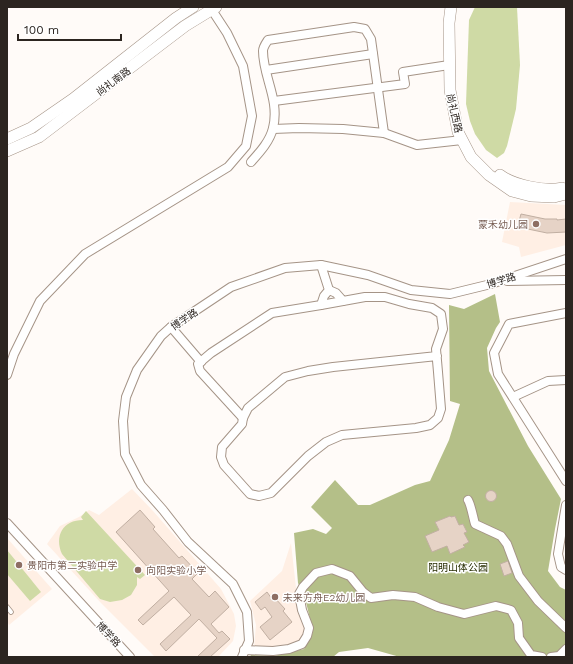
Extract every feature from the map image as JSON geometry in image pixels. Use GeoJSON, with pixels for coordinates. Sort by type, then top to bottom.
{"type":"FeatureCollection","features":[{"type":"Feature","properties":{"kind":"street","name":"尚礼南路"},"geometry":{"type":"LineString","coordinates":[[7,139],[37,124],[176,18],[193,7]]}},
{"type":"Feature","properties":{"kind":"street","name":"尚礼西路"},"geometry":{"type":"LineString","coordinates":[[451,7],[449,23],[450,90],[458,132],[471,157],[489,175],[512,191],[531,196],[554,197],[566,194]]}},
{"type":"Feature","properties":{"kind":"street","name":"尚礼西路"},"geometry":{"type":"LineString","coordinates":[[458,7],[455,74],[462,119],[474,150],[501,177],[519,185],[555,190],[566,187]]}},
{"type":"Feature","properties":{"kind":"street","name":"尚礼南路"},"geometry":{"type":"LineString","coordinates":[[7,151],[39,137],[185,26],[213,8]]}},
{"type":"Feature","properties":{"kind":"street"},"geometry":{"type":"LineString","coordinates":[[7,375],[14,354],[40,301],[85,254],[228,167],[246,146],[252,116],[243,66],[213,8]]}},
{"type":"Feature","properties":{"kind":"street"},"geometry":{"type":"LineString","coordinates":[[251,162],[264,147],[273,129],[275,116],[274,101],[266,70],[263,50],[268,40],[354,27],[365,29],[371,39],[384,133]]}},
{"type":"Feature","properties":{"kind":"street"},"geometry":{"type":"LineString","coordinates":[[266,70],[373,54]]}},
{"type":"Feature","properties":{"kind":"street"},"geometry":{"type":"LineString","coordinates":[[274,101],[405,84],[403,72],[449,65]]}},
{"type":"Feature","properties":{"kind":"street"},"geometry":{"type":"LineString","coordinates":[[273,129],[343,129],[384,133],[417,145],[462,140]]}},
{"type":"Feature","properties":{"kind":"street","name":"博学路"},"geometry":{"type":"LineString","coordinates":[[243,654],[249,641],[247,612],[233,584],[188,542],[141,485],[125,454],[123,421],[126,396],[137,370],[161,336],[231,287],[285,268],[321,265],[368,275],[411,290],[450,294],[497,282],[566,259]]}},
{"type":"Feature","properties":{"kind":"street"},"geometry":{"type":"LineString","coordinates":[[321,265],[329,290],[336,293],[343,301]]}},
{"type":"Feature","properties":{"kind":"street"},"geometry":{"type":"LineString","coordinates":[[497,282],[566,280]]}},
{"type":"Feature","properties":{"kind":"street"},"geometry":{"type":"LineString","coordinates":[[321,305],[324,296],[329,290]]}},
{"type":"Feature","properties":{"kind":"street"},"geometry":{"type":"LineString","coordinates":[[243,418],[200,371],[198,364],[211,353],[272,313],[365,297],[385,297],[409,304],[432,308],[441,314],[442,329],[436,349],[437,356],[441,409],[438,418],[430,425],[416,428],[342,435],[326,442],[308,456],[271,492],[259,496],[250,494],[224,465],[221,457],[222,447],[242,424],[248,408],[285,377],[308,371],[334,367],[437,356]]}},
{"type":"Feature","properties":{"kind":"street"},"geometry":{"type":"LineString","coordinates":[[566,313],[509,324],[494,353],[498,374],[566,482]]}},
{"type":"Feature","properties":{"kind":"street"},"geometry":{"type":"LineString","coordinates":[[171,328],[201,362]]}},
{"type":"Feature","properties":{"kind":"street"},"geometry":{"type":"LineString","coordinates":[[513,397],[548,381],[566,380]]}},
{"type":"Feature","properties":{"kind":"street"},"geometry":{"type":"LineString","coordinates":[[468,500],[471,504],[471,512],[475,524],[501,536],[506,544],[519,576],[538,601],[566,628]]}},
{"type":"Feature","properties":{"kind":"street"},"geometry":{"type":"LineString","coordinates":[[566,505],[558,554],[561,567],[566,570]]}},
{"type":"Feature","properties":{"kind":"street","name":"博学路"},"geometry":{"type":"LineString","coordinates":[[7,523],[130,657]]}},
{"type":"Feature","properties":{"kind":"street"},"geometry":{"type":"LineString","coordinates":[[243,654],[289,649],[302,644],[307,636],[309,628],[302,610],[299,594],[303,586],[316,573],[332,569],[350,576],[363,592],[371,598],[394,595],[416,597],[438,607],[464,614],[496,606],[511,610],[518,623],[519,638],[531,655],[542,657]]}},
{"type":"Feature","properties":{"kind":"street"},"geometry":{"type":"LineString","coordinates":[[552,657],[559,656],[566,649]]}},
{"type":"Feature","properties":{"kind":"lane"},"geometry":{"type":"LineString","coordinates":[[7,607],[11,612]]}},
{"type":"Feature","properties":{"kind":"shaded area","name":"蒙禾幼儿园"},"geometry":{"type":"Polygon","coordinates":[[[510,202],[566,205],[566,245],[521,257],[519,247],[502,242],[510,202]]]}},
{"type":"Feature","properties":{"kind":"shaded area","name":"向阳实验小学"},"geometry":{"type":"Polygon","coordinates":[[[132,489],[221,589],[234,614],[236,626],[233,641],[218,657],[155,657],[101,603],[47,544],[60,526],[79,517],[89,510],[99,515],[132,489]]]}},
{"type":"Feature","properties":{"kind":"shaded area","name":"贵阳市第二实验中学"},"geometry":{"type":"Polygon","coordinates":[[[7,538],[52,589],[9,625],[7,621],[7,538]]]}},
{"type":"Feature","properties":{"kind":"shaded area","name":"未来方舟E2幼儿园"},"geometry":{"type":"Polygon","coordinates":[[[291,543],[299,615],[305,623],[304,633],[299,640],[291,644],[254,648],[256,625],[250,601],[282,571],[291,543]]]}},
{"type":"Feature","properties":{"kind":"green space"},"geometry":{"type":"Polygon","coordinates":[[[475,7],[517,7],[520,65],[516,109],[507,146],[504,153],[497,158],[486,150],[475,134],[466,104],[469,20],[475,7]]]}},
{"type":"Feature","properties":{"kind":"green space","name":"阳明山体公园"},"geometry":{"type":"Polygon","coordinates":[[[495,294],[500,322],[487,348],[489,371],[528,446],[561,499],[548,571],[560,587],[566,590],[566,657],[400,657],[368,648],[339,652],[333,657],[250,657],[251,655],[274,656],[304,649],[313,632],[306,602],[298,583],[294,533],[313,529],[326,534],[332,528],[311,507],[335,480],[358,505],[370,505],[415,485],[430,481],[449,440],[460,404],[450,401],[449,305],[464,309],[495,294]]]}},
{"type":"Feature","properties":{"kind":"green space"},"geometry":{"type":"Polygon","coordinates":[[[86,511],[145,575],[140,579],[137,577],[137,585],[131,595],[122,600],[110,602],[100,599],[62,554],[59,541],[62,530],[70,523],[83,520],[81,517],[86,511]]]}},
{"type":"Feature","properties":{"kind":"green space"},"geometry":{"type":"Polygon","coordinates":[[[7,550],[41,592],[30,601],[7,574],[7,550]]]}},
{"type":"Feature","properties":{"kind":"building"},"geometry":{"type":"Polygon","coordinates":[[[521,214],[545,219],[566,219],[566,232],[547,233],[523,228],[518,225],[521,214]]]}},
{"type":"Feature","properties":{"kind":"building"},"geometry":{"type":"Polygon","coordinates":[[[491,490],[495,492],[497,496],[495,500],[491,502],[487,500],[485,496],[487,492],[491,490]]]}},
{"type":"Feature","properties":{"kind":"building"},"geometry":{"type":"Polygon","coordinates":[[[140,510],[155,527],[153,529],[179,558],[182,556],[198,573],[192,579],[209,597],[215,591],[229,607],[211,624],[219,633],[222,631],[230,639],[210,657],[197,657],[217,638],[199,619],[166,651],[160,644],[191,615],[174,597],[143,625],[138,620],[169,591],[116,532],[140,510]]]}},
{"type":"Feature","properties":{"kind":"building"},"geometry":{"type":"Polygon","coordinates":[[[450,516],[455,516],[459,525],[463,524],[467,532],[464,533],[469,542],[463,545],[465,547],[450,554],[447,546],[432,552],[425,536],[439,530],[435,522],[450,516]]]}},
{"type":"Feature","properties":{"kind":"building"},"geometry":{"type":"Polygon","coordinates":[[[508,561],[512,573],[504,576],[500,564],[508,561]]]}},
{"type":"Feature","properties":{"kind":"building"},"geometry":{"type":"Polygon","coordinates":[[[267,592],[272,599],[274,597],[285,609],[283,611],[292,622],[270,640],[260,627],[272,617],[265,607],[261,610],[255,602],[267,592]]]}},
{"type":"Feature","properties":{"kind":"place","name":"蒙禾幼儿园"},"geometry":{"type":"Point","coordinates":[536,224]}},
{"type":"Feature","properties":{"kind":"place","name":"贵阳市第二实验中学"},"geometry":{"type":"Point","coordinates":[19,565]}},
{"type":"Feature","properties":{"kind":"place","name":"向阳实验小学"},"geometry":{"type":"Point","coordinates":[138,570]}},
{"type":"Feature","properties":{"kind":"place","name":"未来方舟E2幼儿园"},"geometry":{"type":"Point","coordinates":[275,597]}}]}
